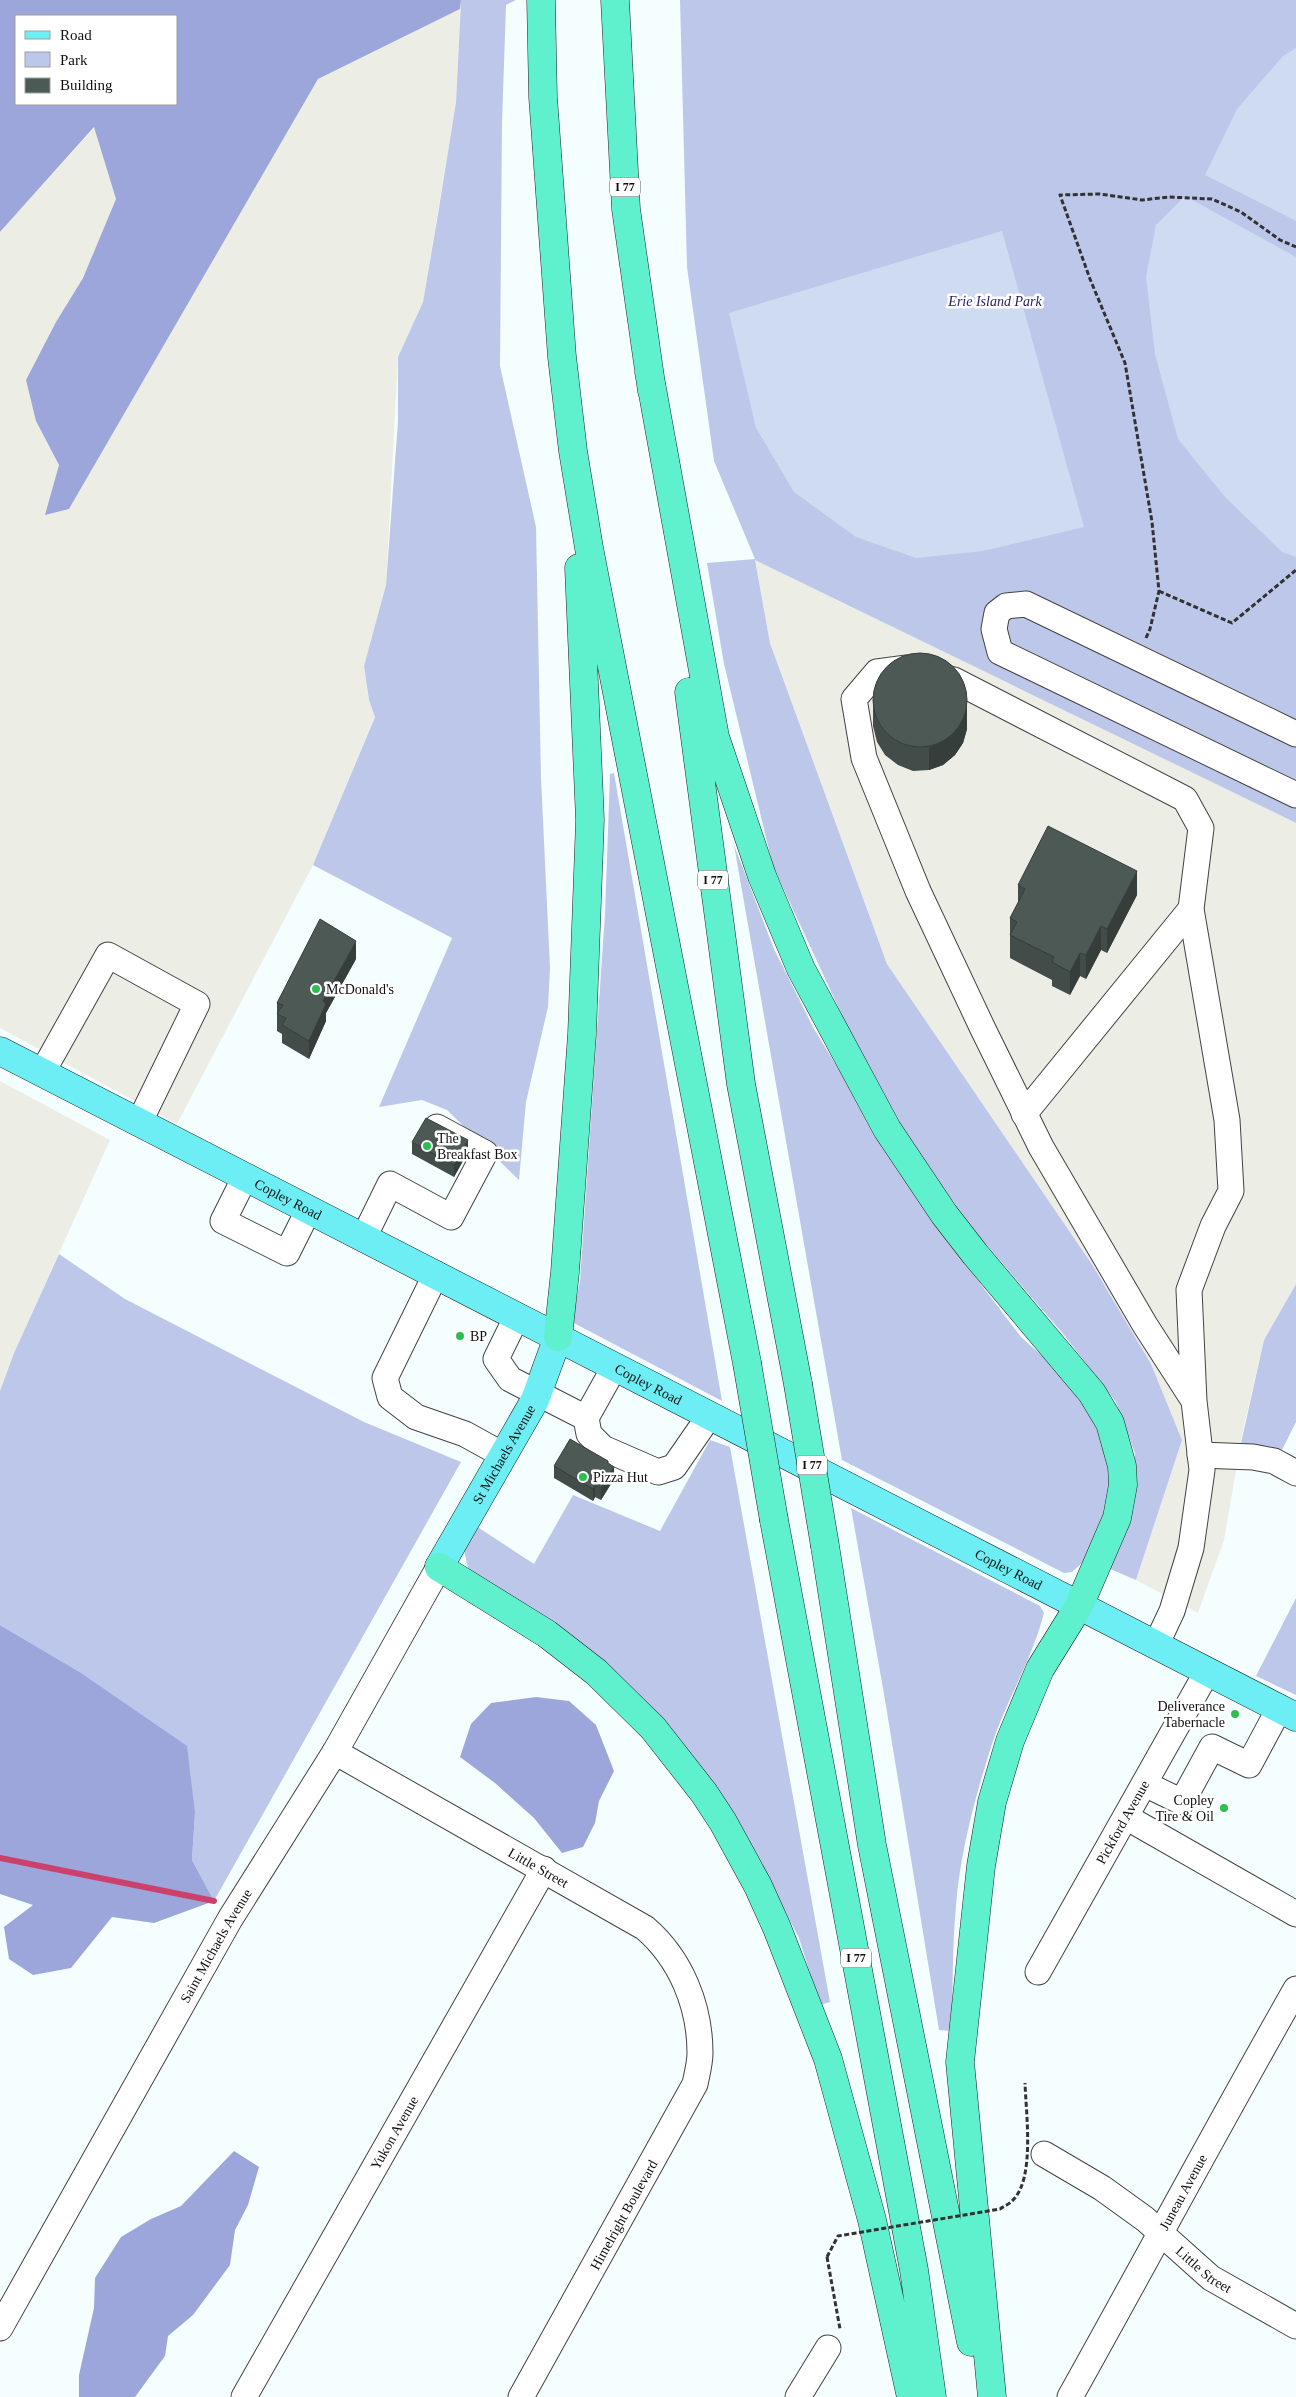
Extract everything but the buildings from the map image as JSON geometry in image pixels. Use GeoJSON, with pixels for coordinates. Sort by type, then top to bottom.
{"type":"FeatureCollection","features":[{"type":"Feature","properties":{"kind":"highway","name":"I 77"},"geometry":{"type":"LineString","coordinates":[[541,0],[543,96],[562,357],[573,451],[589,548],[747,1363],[774,1520],[914,2270],[932,2397]]}},
{"type":"Feature","properties":{"kind":"highway","name":"I 77"},"geometry":{"type":"LineString","coordinates":[[615,0],[626,209],[649,372],[722,954],[741,1084],[798,1384],[872,1845],[982,2397]]}},
{"type":"Feature","properties":{"kind":"highway"},"geometry":{"type":"LineString","coordinates":[[649,372],[715,737],[762,876],[801,969],[869,1098],[915,1172],[975,1254],[1092,1393],[1110,1423],[1117,1442],[1122,1466],[1121,1502],[1117,1518],[1079,1606],[1040,1669],[1021,1711],[1000,1771],[981,1866],[960,2062],[992,2397]]}},
{"type":"Feature","properties":{"kind":"highway"},"geometry":{"type":"LineString","coordinates":[[558,1337],[565,1272],[582,1034],[590,820],[573,451]]}},
{"type":"Feature","properties":{"kind":"highway"},"geometry":{"type":"LineString","coordinates":[[439,1567],[546,1634],[596,1672],[653,1728],[704,1793],[723,1822],[758,1886],[777,1928],[828,2059],[872,2220],[911,2397]]}},
{"type":"Feature","properties":{"kind":"main road","name":"Copley Road"},"geometry":{"type":"LineString","coordinates":[[0,1051],[1288,1713]]}},
{"type":"Feature","properties":{"kind":"main road","name":"St Michaels Avenue"},"geometry":{"type":"LineString","coordinates":[[439,1567],[537,1394],[558,1337]]}},
{"type":"Feature","properties":{"kind":"street"},"geometry":{"type":"LineString","coordinates":[[1296,734],[1136,659],[1026,604],[1006,606],[997,613],[994,629],[1000,652],[1296,795]]}},
{"type":"Feature","properties":{"kind":"street"},"geometry":{"type":"LineString","coordinates":[[1156,1646],[1172,1611],[1191,1548],[1202,1470],[1194,1401],[1189,1290],[1213,1226],[1231,1191],[1227,1120],[1191,909],[1201,828],[1185,799],[954,680],[907,668],[877,672],[854,699],[864,758],[918,891],[1040,1147],[1145,1325],[1194,1401]]}},
{"type":"Feature","properties":{"kind":"street"},"geometry":{"type":"LineString","coordinates":[[1024,1114],[1191,909]]}},
{"type":"Feature","properties":{"kind":"street"},"geometry":{"type":"LineString","coordinates":[[42,1072],[108,955],[197,1004],[139,1123]]}},
{"type":"Feature","properties":{"kind":"street"},"geometry":{"type":"LineString","coordinates":[[364,1237],[390,1184],[451,1217],[485,1153],[426,1120]]}},
{"type":"Feature","properties":{"kind":"street"},"geometry":{"type":"LineString","coordinates":[[245,1177],[223,1221],[287,1254],[309,1209]]}},
{"type":"Feature","properties":{"kind":"street"},"geometry":{"type":"LineString","coordinates":[[436,1274],[385,1378],[390,1397],[416,1417],[465,1434],[503,1456]]}},
{"type":"Feature","properties":{"kind":"street"},"geometry":{"type":"LineString","coordinates":[[517,1316],[496,1359],[510,1379],[586,1418]]}},
{"type":"Feature","properties":{"kind":"street"},"geometry":{"type":"LineString","coordinates":[[615,1366],[586,1418],[589,1434],[603,1448],[658,1472],[674,1467],[710,1416]]}},
{"type":"Feature","properties":{"kind":"street"},"geometry":{"type":"LineString","coordinates":[[1200,1455],[1253,1457],[1274,1461],[1295,1470]]}},
{"type":"Feature","properties":{"kind":"street","name":"Saint Michaels Avenue"},"geometry":{"type":"LineString","coordinates":[[0,2328],[230,1920],[335,1752],[439,1567]]}},
{"type":"Feature","properties":{"kind":"street","name":"Pickford Avenue"},"geometry":{"type":"LineString","coordinates":[[1038,1972],[1207,1672]]}},
{"type":"Feature","properties":{"kind":"street"},"geometry":{"type":"LineString","coordinates":[[1145,1784],[1182,1802],[1212,1747],[1249,1765],[1288,1713]]}},
{"type":"Feature","properties":{"kind":"street","name":"Little Street"},"geometry":{"type":"LineString","coordinates":[[335,1752],[645,1928],[657,1939],[677,1966],[687,1989],[697,2024]]}},
{"type":"Feature","properties":{"kind":"street"},"geometry":{"type":"LineString","coordinates":[[1126,1817],[1296,1914]]}},
{"type":"Feature","properties":{"kind":"street","name":"Yukon Avenue"},"geometry":{"type":"LineString","coordinates":[[244,2397],[544,1870]]}},
{"type":"Feature","properties":{"kind":"street","name":"Juneau Avenue"},"geometry":{"type":"LineString","coordinates":[[1070,2397],[1196,2166],[1296,1989]]}},
{"type":"Feature","properties":{"kind":"street","name":"Himelright Boulevard"},"geometry":{"type":"LineString","coordinates":[[521,2397],[696,2084],[700,2054],[697,2024]]}},
{"type":"Feature","properties":{"kind":"street","name":"Little Street"},"geometry":{"type":"LineString","coordinates":[[1044,2154],[1102,2188],[1145,2219],[1160,2235],[1211,2278],[1296,2326]]}},
{"type":"Feature","properties":{"kind":"street"},"geometry":{"type":"LineString","coordinates":[[798,2397],[834,2342]]}},
{"type":"Feature","properties":{"kind":"path"},"geometry":{"type":"LineString","coordinates":[[1136,659],[1150,630],[1159,591],[1152,522],[1126,363],[1090,279],[1060,196],[1100,194],[1142,200],[1169,197],[1212,199],[1241,212],[1280,240],[1296,247]]}},
{"type":"Feature","properties":{"kind":"path"},"geometry":{"type":"LineString","coordinates":[[1159,591],[1232,623],[1296,570]]}},
{"type":"Feature","properties":{"kind":"path"},"geometry":{"type":"LineString","coordinates":[[834,2342],[827,2257],[838,2236],[1000,2209],[1012,2201],[1020,2192],[1027,2168],[1025,2083]]}},
{"type":"Feature","properties":{"kind":"shaded area"},"geometry":{"type":"Polygon","coordinates":[[[0,0],[461,0],[460,9],[318,79],[69,509],[45,515],[59,465],[36,421],[26,380],[56,322],[83,278],[116,199],[94,127],[0,232],[0,0]]]}},
{"type":"Feature","properties":{"kind":"shaded area"},"geometry":{"type":"Polygon","coordinates":[[[460,9],[456,102],[423,302],[398,357],[386,585],[364,666],[369,700],[375,716],[313,865],[177,1124],[0,1028],[0,232],[95,127],[116,199],[83,278],[56,322],[36,421],[59,465],[46,514],[69,509],[318,79],[460,9]]]}},
{"type":"Feature","properties":{"kind":"shaded area"},"geometry":{"type":"Polygon","coordinates":[[[755,560],[1296,823],[1296,1284],[1264,1340],[1243,1430],[1224,1540],[1198,1613],[1136,1580],[1182,1440],[1151,1364],[1093,1266],[887,964],[770,643],[755,560]]]}},
{"type":"Feature","properties":{"kind":"shaded area"},"geometry":{"type":"Polygon","coordinates":[[[0,1081],[110,1140],[14,1353],[0,1391],[0,1081]]]}},
{"type":"Feature","properties":{"kind":"shaded area"},"geometry":{"type":"Polygon","coordinates":[[[0,1625],[78,1671],[187,1746],[195,1813],[192,1860],[214,1901],[154,1923],[112,1917],[71,1968],[33,1975],[9,1959],[4,1927],[33,1905],[0,1894],[0,1625]]]}},
{"type":"Feature","properties":{"kind":"shaded area"},"geometry":{"type":"Polygon","coordinates":[[[536,1697],[569,1701],[596,1725],[614,1771],[599,1801],[595,1823],[583,1847],[562,1853],[534,1818],[495,1783],[460,1757],[471,1724],[491,1703],[536,1697]]]}},
{"type":"Feature","properties":{"kind":"shaded area"},"geometry":{"type":"Polygon","coordinates":[[[234,2151],[259,2167],[248,2205],[235,2230],[230,2265],[193,2315],[168,2336],[165,2356],[135,2397],[79,2397],[79,2375],[94,2308],[95,2278],[121,2237],[151,2219],[181,2206],[234,2151]]]}},
{"type":"Feature","properties":{"kind":"green space"},"geometry":{"type":"Polygon","coordinates":[[[461,0],[516,0],[506,5],[502,123],[500,366],[536,527],[541,778],[550,968],[548,1007],[526,1102],[519,1180],[447,1110],[422,1100],[379,1107],[452,938],[313,865],[375,717],[369,700],[364,666],[386,585],[398,421],[398,357],[423,302],[456,102],[461,0]]]}},
{"type":"Feature","properties":{"kind":"green space","name":"Erie Island Park"},"geometry":{"type":"Polygon","coordinates":[[[680,0],[1296,0],[1296,823],[755,560],[770,643],[887,964],[1093,1266],[1151,1364],[1182,1440],[1136,1580],[1108,1568],[1133,1510],[1135,1453],[1116,1402],[1064,1335],[984,1242],[921,1159],[878,1093],[773,866],[724,664],[707,563],[755,559],[714,461],[687,267],[680,0]]]}},
{"type":"Feature","properties":{"kind":"green space"},"geometry":{"type":"Polygon","coordinates":[[[1296,48],[1296,221],[1205,175],[1237,109],[1283,56],[1296,48]]]}},
{"type":"Feature","properties":{"kind":"green space"},"geometry":{"type":"Polygon","coordinates":[[[1185,196],[1296,257],[1296,557],[1282,552],[1225,497],[1178,439],[1155,354],[1146,277],[1156,225],[1185,196]]]}},
{"type":"Feature","properties":{"kind":"green space"},"geometry":{"type":"Polygon","coordinates":[[[1002,231],[1084,527],[983,551],[916,558],[856,537],[794,492],[756,428],[729,313],[1002,231]]]}},
{"type":"Feature","properties":{"kind":"green space"},"geometry":{"type":"Polygon","coordinates":[[[614,773],[722,1401],[572,1322],[580,1281],[605,914],[610,774],[614,773]]]}},
{"type":"Feature","properties":{"kind":"green space"},"geometry":{"type":"Polygon","coordinates":[[[734,845],[774,949],[814,1029],[928,1215],[1021,1337],[1059,1371],[1097,1421],[1106,1442],[1110,1480],[1104,1514],[1084,1561],[1072,1572],[1064,1573],[842,1460],[734,845]]]}},
{"type":"Feature","properties":{"kind":"green space"},"geometry":{"type":"Polygon","coordinates":[[[59,1254],[125,1299],[364,1422],[461,1462],[214,1901],[192,1860],[195,1813],[78,1671],[0,1625],[0,1391],[14,1353],[59,1254]]]}},
{"type":"Feature","properties":{"kind":"green space"},"geometry":{"type":"Polygon","coordinates":[[[1296,1284],[1296,1422],[1281,1452],[1241,1443],[1264,1340],[1296,1284]]]}},
{"type":"Feature","properties":{"kind":"green space"},"geometry":{"type":"Polygon","coordinates":[[[710,1440],[730,1447],[830,2002],[820,2005],[799,1938],[735,1815],[469,1572],[463,1546],[476,1526],[534,1564],[573,1495],[660,1531],[710,1440]]]}},
{"type":"Feature","properties":{"kind":"green space"},"geometry":{"type":"Polygon","coordinates":[[[851,1508],[1040,1606],[1044,1613],[1033,1647],[997,1730],[969,1825],[958,1886],[955,1921],[952,2031],[939,2030],[884,1694],[851,1508]]]}},
{"type":"Feature","properties":{"kind":"green space"},"geometry":{"type":"Polygon","coordinates":[[[1296,1598],[1296,1695],[1256,1676],[1296,1598]]]}},
{"type":"Feature","properties":{"kind":"waterway"},"geometry":{"type":"LineString","coordinates":[[0,1858],[214,1901]]}},
{"type":"Feature","properties":{"kind":"place","name":"McDonald's"},"geometry":{"type":"Point","coordinates":[316,989]}},
{"type":"Feature","properties":{"kind":"place","name":"The Breakfast Box"},"geometry":{"type":"Point","coordinates":[427,1146]}},
{"type":"Feature","properties":{"kind":"place","name":"BP"},"geometry":{"type":"Point","coordinates":[460,1336]}},
{"type":"Feature","properties":{"kind":"place","name":"Pizza Hut"},"geometry":{"type":"Point","coordinates":[583,1477]}},
{"type":"Feature","properties":{"kind":"place","name":"Deliverance Tabernacle"},"geometry":{"type":"Point","coordinates":[1235,1714]}},
{"type":"Feature","properties":{"kind":"place","name":"Copley Tire & Oil"},"geometry":{"type":"Point","coordinates":[1224,1808]}}]}
